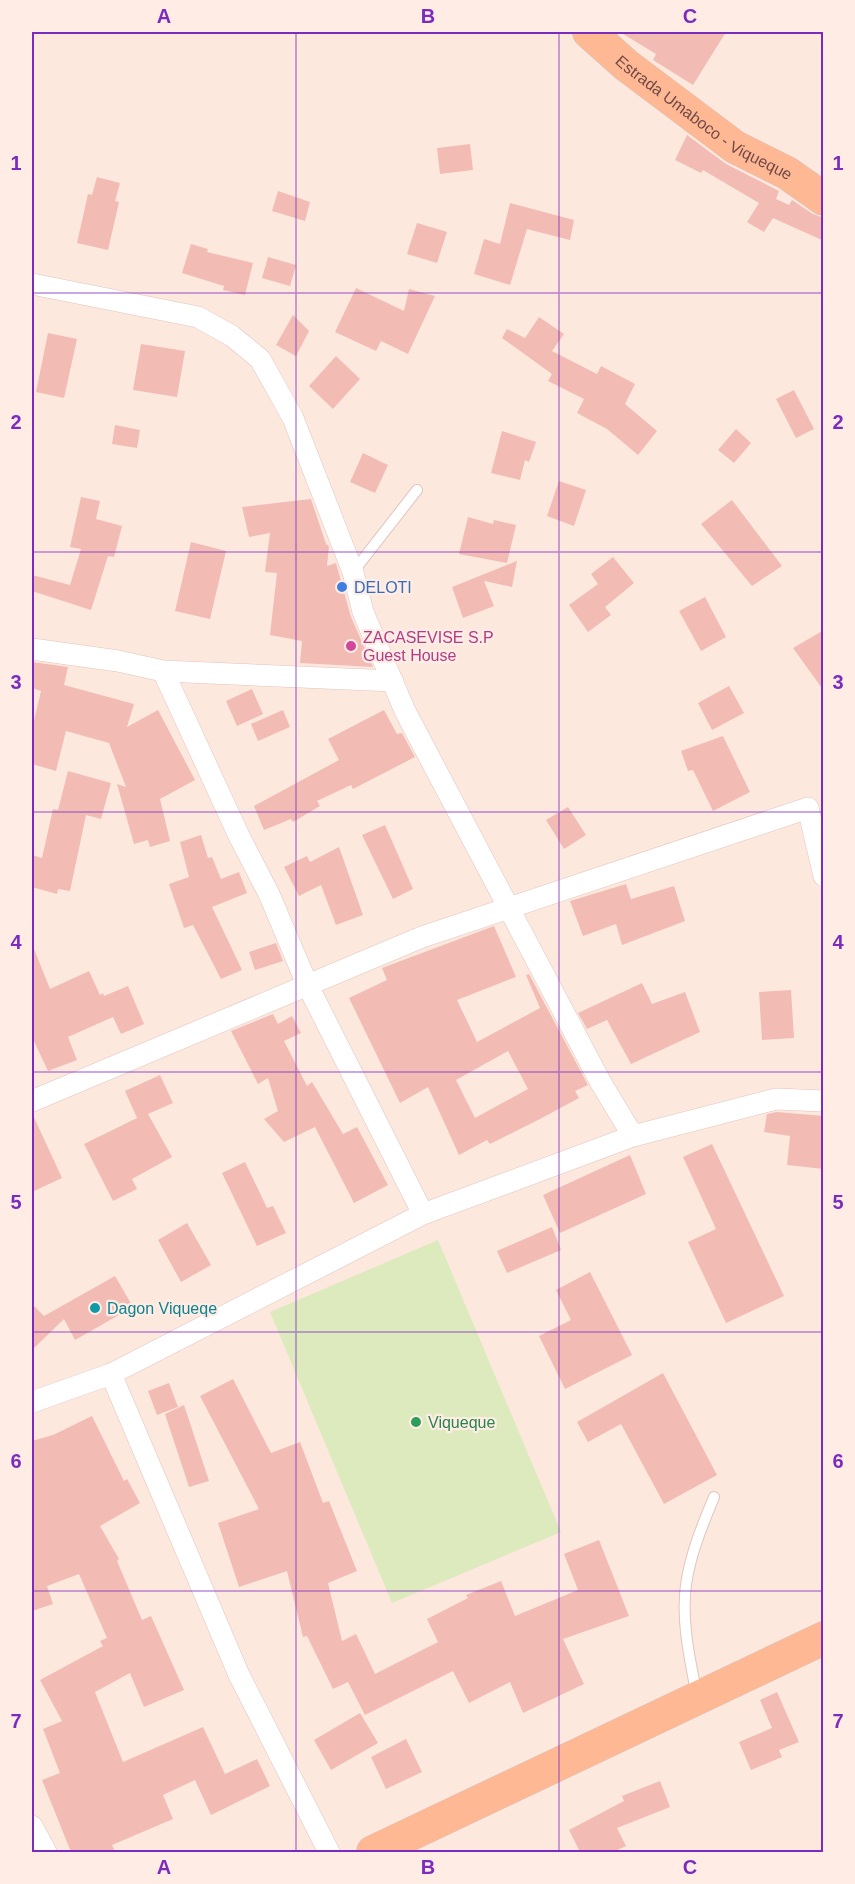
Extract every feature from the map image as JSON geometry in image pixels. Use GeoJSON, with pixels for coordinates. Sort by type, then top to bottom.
{"type":"FeatureCollection","features":[{"type":"Feature","properties":{"kind":"main road","name":"Estrada Umaboco - Viqueque"},"geometry":{"type":"LineString","coordinates":[[590,32],[626,64],[735,147],[787,174],[824,199]]}},
{"type":"Feature","properties":{"kind":"main road"},"geometry":{"type":"LineString","coordinates":[[373,1852],[824,1638]]}},
{"type":"Feature","properties":{"kind":"street"},"geometry":{"type":"LineString","coordinates":[[32,284],[198,317],[232,336],[261,359],[293,418],[353,572],[363,612],[428,758],[468,827],[601,1083],[633,1136]]}},
{"type":"Feature","properties":{"kind":"street"},"geometry":{"type":"LineString","coordinates":[[32,649],[118,661],[163,671],[393,681]]}},
{"type":"Feature","properties":{"kind":"street"},"geometry":{"type":"LineString","coordinates":[[163,671],[239,836],[269,894],[307,984],[423,1214]]}},
{"type":"Feature","properties":{"kind":"street"},"geometry":{"type":"LineString","coordinates":[[32,1101],[179,1042],[307,984],[422,937],[808,808],[824,876]]}},
{"type":"Feature","properties":{"kind":"street"},"geometry":{"type":"LineString","coordinates":[[32,1402],[111,1374],[423,1214],[633,1136],[776,1099],[824,1101]]}},
{"type":"Feature","properties":{"kind":"street"},"geometry":{"type":"LineString","coordinates":[[111,1374],[239,1675],[329,1852]]}},
{"type":"Feature","properties":{"kind":"street"},"geometry":{"type":"LineString","coordinates":[[32,1826],[46,1852]]}},
{"type":"Feature","properties":{"kind":"lane"},"geometry":{"type":"LineString","coordinates":[[353,572],[417,490]]}},
{"type":"Feature","properties":{"kind":"lane"},"geometry":{"type":"LineString","coordinates":[[697,1699],[687,1640],[686,1587],[697,1540],[714,1497]]}},
{"type":"Feature","properties":{"kind":"green space","name":"Viqueque"},"geometry":{"type":"Polygon","coordinates":[[[438,1240],[561,1532],[392,1603],[270,1312],[438,1240]]]}},
{"type":"Feature","properties":{"kind":"building"},"geometry":{"type":"Polygon","coordinates":[[[620,32],[726,32],[693,85],[653,60],[656,54],[620,32]]]}},
{"type":"Feature","properties":{"kind":"building"},"geometry":{"type":"Polygon","coordinates":[[[687,135],[726,164],[779,191],[776,199],[789,205],[792,200],[813,214],[824,218],[824,241],[773,218],[764,232],[747,222],[759,203],[703,170],[701,173],[675,160],[687,135]]]}},
{"type":"Feature","properties":{"kind":"building"},"geometry":{"type":"Polygon","coordinates":[[[470,144],[473,170],[440,174],[437,148],[470,144]]]}},
{"type":"Feature","properties":{"kind":"building"},"geometry":{"type":"Polygon","coordinates":[[[97,177],[120,183],[115,201],[119,202],[108,250],[77,243],[88,194],[92,195],[97,177]]]}},
{"type":"Feature","properties":{"kind":"building"},"geometry":{"type":"Polygon","coordinates":[[[278,191],[310,202],[305,221],[272,211],[278,191]]]}},
{"type":"Feature","properties":{"kind":"building"},"geometry":{"type":"Polygon","coordinates":[[[510,203],[574,220],[570,240],[527,229],[510,285],[474,274],[484,239],[500,244],[510,203]]]}},
{"type":"Feature","properties":{"kind":"building"},"geometry":{"type":"Polygon","coordinates":[[[417,223],[447,232],[437,263],[407,254],[417,223]]]}},
{"type":"Feature","properties":{"kind":"building"},"geometry":{"type":"Polygon","coordinates":[[[191,244],[208,249],[207,252],[253,263],[245,295],[223,290],[224,286],[182,273],[191,244]]]}},
{"type":"Feature","properties":{"kind":"building"},"geometry":{"type":"Polygon","coordinates":[[[268,257],[296,265],[290,286],[262,278],[268,257]]]}},
{"type":"Feature","properties":{"kind":"building"},"geometry":{"type":"Polygon","coordinates":[[[356,288],[404,311],[409,289],[435,296],[408,354],[381,341],[376,351],[335,332],[356,288]]]}},
{"type":"Feature","properties":{"kind":"building"},"geometry":{"type":"Polygon","coordinates":[[[293,315],[309,331],[296,356],[276,345],[293,315]]]}},
{"type":"Feature","properties":{"kind":"building"},"geometry":{"type":"Polygon","coordinates":[[[539,317],[564,334],[552,351],[597,374],[601,366],[635,384],[625,404],[657,431],[638,455],[607,429],[577,413],[584,399],[548,381],[552,374],[502,338],[507,329],[525,338],[539,317]]]}},
{"type":"Feature","properties":{"kind":"building"},"geometry":{"type":"Polygon","coordinates":[[[48,333],[77,339],[64,398],[36,392],[48,333]]]}},
{"type":"Feature","properties":{"kind":"building"},"geometry":{"type":"Polygon","coordinates":[[[141,344],[185,351],[177,397],[133,390],[141,344]]]}},
{"type":"Feature","properties":{"kind":"building"},"geometry":{"type":"Polygon","coordinates":[[[336,356],[360,379],[333,409],[309,386],[336,356]]]}},
{"type":"Feature","properties":{"kind":"building"},"geometry":{"type":"Polygon","coordinates":[[[794,390],[814,429],[796,438],[776,399],[794,390]]]}},
{"type":"Feature","properties":{"kind":"building"},"geometry":{"type":"Polygon","coordinates":[[[115,425],[140,430],[137,448],[112,444],[115,425]]]}},
{"type":"Feature","properties":{"kind":"building"},"geometry":{"type":"Polygon","coordinates":[[[736,429],[751,443],[734,463],[718,450],[736,429]]]}},
{"type":"Feature","properties":{"kind":"building"},"geometry":{"type":"Polygon","coordinates":[[[502,431],[536,442],[529,462],[525,460],[520,480],[491,473],[502,431]]]}},
{"type":"Feature","properties":{"kind":"building"},"geometry":{"type":"Polygon","coordinates":[[[363,453],[388,465],[375,493],[350,482],[363,453]]]}},
{"type":"Feature","properties":{"kind":"building"},"geometry":{"type":"Polygon","coordinates":[[[559,481],[586,490],[574,526],[547,516],[559,481]]]}},
{"type":"Feature","properties":{"kind":"building"},"geometry":{"type":"Polygon","coordinates":[[[81,497],[100,501],[96,519],[122,526],[114,557],[108,556],[91,610],[32,591],[32,575],[70,585],[81,549],[70,547],[81,497]]]}},
{"type":"Feature","properties":{"kind":"building"},"geometry":{"type":"Polygon","coordinates":[[[311,499],[326,544],[329,546],[327,566],[336,563],[351,617],[373,667],[300,663],[302,641],[270,635],[277,573],[265,572],[270,533],[249,537],[242,507],[311,499]]]}},
{"type":"Feature","properties":{"kind":"building"},"geometry":{"type":"Polygon","coordinates":[[[732,500],[782,566],[752,586],[701,524],[732,500]]]}},
{"type":"Feature","properties":{"kind":"building"},"geometry":{"type":"Polygon","coordinates":[[[468,517],[493,524],[494,520],[516,525],[507,563],[459,554],[468,517]]]}},
{"type":"Feature","properties":{"kind":"building"},"geometry":{"type":"Polygon","coordinates":[[[191,542],[226,551],[210,619],[175,611],[191,542]]]}},
{"type":"Feature","properties":{"kind":"building"},"geometry":{"type":"Polygon","coordinates":[[[613,557],[634,583],[605,607],[611,615],[588,632],[569,605],[598,584],[591,574],[613,557]]]}},
{"type":"Feature","properties":{"kind":"building"},"geometry":{"type":"Polygon","coordinates":[[[517,561],[512,587],[484,581],[494,606],[463,618],[452,587],[517,561]]]}},
{"type":"Feature","properties":{"kind":"building"},"geometry":{"type":"Polygon","coordinates":[[[705,597],[726,637],[701,651],[679,611],[705,597]]]}},
{"type":"Feature","properties":{"kind":"building"},"geometry":{"type":"Polygon","coordinates":[[[824,630],[824,691],[793,648],[824,630]]]}},
{"type":"Feature","properties":{"kind":"building"},"geometry":{"type":"Polygon","coordinates":[[[32,662],[68,667],[64,685],[134,704],[127,727],[158,710],[195,780],[160,799],[170,841],[150,847],[148,840],[134,844],[117,784],[126,787],[109,743],[66,731],[56,771],[32,764],[32,729],[41,691],[32,688],[32,662]]]}},
{"type":"Feature","properties":{"kind":"building"},"geometry":{"type":"Polygon","coordinates":[[[729,686],[744,713],[712,730],[698,703],[729,686]]]}},
{"type":"Feature","properties":{"kind":"building"},"geometry":{"type":"Polygon","coordinates":[[[252,689],[263,714],[237,726],[226,701],[252,689]]]}},
{"type":"Feature","properties":{"kind":"building"},"geometry":{"type":"Polygon","coordinates":[[[283,710],[290,727],[258,741],[251,724],[283,710]]]}},
{"type":"Feature","properties":{"kind":"building"},"geometry":{"type":"Polygon","coordinates":[[[384,710],[397,734],[402,733],[415,757],[353,789],[351,785],[317,801],[320,806],[293,822],[291,819],[264,830],[254,806],[339,760],[328,739],[384,710]]]}},
{"type":"Feature","properties":{"kind":"building"},"geometry":{"type":"Polygon","coordinates":[[[723,736],[750,792],[713,811],[693,770],[688,771],[681,751],[723,736]]]}},
{"type":"Feature","properties":{"kind":"building"},"geometry":{"type":"Polygon","coordinates":[[[68,771],[111,783],[101,819],[86,815],[70,891],[58,889],[57,894],[32,887],[32,855],[42,858],[53,809],[58,810],[68,771]]]}},
{"type":"Feature","properties":{"kind":"building"},"geometry":{"type":"Polygon","coordinates":[[[568,807],[586,835],[564,849],[546,820],[568,807]]]}},
{"type":"Feature","properties":{"kind":"building"},"geometry":{"type":"Polygon","coordinates":[[[385,825],[413,889],[393,899],[362,835],[385,825]]]}},
{"type":"Feature","properties":{"kind":"building"},"geometry":{"type":"Polygon","coordinates":[[[201,835],[208,858],[212,857],[221,879],[239,872],[247,893],[212,907],[242,970],[221,979],[193,925],[184,928],[169,884],[189,877],[180,842],[201,835]]]}},
{"type":"Feature","properties":{"kind":"building"},"geometry":{"type":"Polygon","coordinates":[[[339,847],[363,915],[336,925],[321,885],[299,896],[284,867],[307,856],[310,862],[339,847]]]}},
{"type":"Feature","properties":{"kind":"building"},"geometry":{"type":"Polygon","coordinates":[[[626,884],[631,899],[674,886],[685,921],[622,945],[616,924],[583,936],[570,901],[626,884]]]}},
{"type":"Feature","properties":{"kind":"building"},"geometry":{"type":"Polygon","coordinates":[[[494,926],[516,977],[457,1000],[477,1042],[540,1008],[526,975],[529,974],[588,1085],[575,1091],[579,1098],[490,1144],[487,1140],[459,1155],[428,1087],[400,1103],[349,998],[387,980],[382,968],[494,926]],[[508,1051],[456,1080],[475,1118],[528,1089],[508,1051]]]}},
{"type":"Feature","properties":{"kind":"building"},"geometry":{"type":"Polygon","coordinates":[[[276,943],[283,961],[255,970],[249,952],[276,943]]]}},
{"type":"Feature","properties":{"kind":"building"},"geometry":{"type":"Polygon","coordinates":[[[32,944],[50,989],[89,971],[100,995],[103,993],[104,996],[128,986],[144,1024],[121,1034],[113,1017],[68,1037],[77,1060],[48,1071],[32,1037],[32,944]]]}},
{"type":"Feature","properties":{"kind":"building"},"geometry":{"type":"Polygon","coordinates":[[[642,983],[652,1004],[685,992],[700,1032],[631,1064],[607,1020],[587,1029],[578,1013],[642,983]]]}},
{"type":"Feature","properties":{"kind":"building"},"geometry":{"type":"Polygon","coordinates":[[[791,990],[794,1038],[762,1040],[759,992],[791,990]]]}},
{"type":"Feature","properties":{"kind":"building"},"geometry":{"type":"Polygon","coordinates":[[[273,1014],[278,1024],[292,1016],[301,1033],[284,1041],[307,1086],[312,1082],[343,1134],[357,1127],[388,1185],[354,1203],[315,1127],[284,1142],[264,1119],[278,1111],[268,1078],[258,1084],[231,1031],[273,1014]]]}},
{"type":"Feature","properties":{"kind":"building"},"geometry":{"type":"Polygon","coordinates":[[[160,1075],[173,1103],[148,1114],[172,1157],[132,1179],[137,1189],[113,1201],[84,1144],[137,1118],[125,1091],[160,1075]]]}},
{"type":"Feature","properties":{"kind":"building"},"geometry":{"type":"Polygon","coordinates":[[[777,1112],[824,1116],[824,1169],[787,1165],[790,1136],[764,1132],[767,1114],[777,1112]]]}},
{"type":"Feature","properties":{"kind":"building"},"geometry":{"type":"Polygon","coordinates":[[[32,1113],[62,1178],[32,1192],[32,1113]]]}},
{"type":"Feature","properties":{"kind":"building"},"geometry":{"type":"Polygon","coordinates":[[[712,1144],[784,1296],[726,1323],[688,1242],[716,1229],[683,1157],[712,1144]]]}},
{"type":"Feature","properties":{"kind":"building"},"geometry":{"type":"Polygon","coordinates":[[[630,1155],[646,1194],[560,1233],[543,1195],[630,1155]]]}},
{"type":"Feature","properties":{"kind":"building"},"geometry":{"type":"Polygon","coordinates":[[[245,1162],[267,1208],[273,1206],[286,1233],[257,1246],[222,1173],[245,1162]]]}},
{"type":"Feature","properties":{"kind":"building"},"geometry":{"type":"Polygon","coordinates":[[[187,1223],[211,1265],[181,1282],[158,1240],[187,1223]]]}},
{"type":"Feature","properties":{"kind":"building"},"geometry":{"type":"Polygon","coordinates":[[[552,1227],[561,1250],[507,1273],[497,1251],[552,1227]]]}},
{"type":"Feature","properties":{"kind":"building"},"geometry":{"type":"Polygon","coordinates":[[[590,1272],[632,1355],[565,1389],[539,1336],[571,1320],[556,1290],[590,1272]]]}},
{"type":"Feature","properties":{"kind":"building","name":"Dagon Viqueqe"},"geometry":{"type":"Polygon","coordinates":[[[115,1276],[133,1307],[75,1340],[64,1319],[32,1350],[32,1304],[44,1316],[115,1276]]]}},
{"type":"Feature","properties":{"kind":"building"},"geometry":{"type":"Polygon","coordinates":[[[663,1373],[717,1475],[664,1504],[621,1424],[588,1442],[577,1422],[663,1373]]]}},
{"type":"Feature","properties":{"kind":"building"},"geometry":{"type":"Polygon","coordinates":[[[233,1379],[271,1453],[300,1442],[323,1503],[329,1501],[357,1571],[328,1583],[342,1641],[356,1634],[375,1674],[438,1642],[427,1619],[468,1598],[466,1595],[501,1581],[515,1616],[578,1590],[564,1554],[599,1540],[629,1616],[563,1639],[584,1684],[523,1713],[510,1682],[469,1703],[453,1671],[365,1715],[348,1682],[333,1689],[307,1636],[303,1637],[287,1571],[239,1587],[218,1523],[259,1509],[200,1396],[233,1379]]]}},
{"type":"Feature","properties":{"kind":"building"},"geometry":{"type":"Polygon","coordinates":[[[169,1383],[178,1407],[157,1415],[148,1391],[169,1383]]]}},
{"type":"Feature","properties":{"kind":"building"},"geometry":{"type":"Polygon","coordinates":[[[184,1405],[209,1481],[189,1487],[165,1414],[184,1405]]]}},
{"type":"Feature","properties":{"kind":"building"},"geometry":{"type":"Polygon","coordinates":[[[92,1416],[124,1481],[127,1479],[140,1503],[100,1526],[119,1559],[117,1561],[142,1620],[151,1616],[184,1690],[144,1707],[130,1673],[95,1692],[123,1762],[203,1727],[225,1774],[257,1759],[270,1786],[211,1815],[195,1780],[163,1795],[173,1819],[112,1845],[115,1852],[71,1852],[42,1780],[60,1773],[43,1729],[62,1721],[40,1680],[103,1646],[100,1641],[107,1638],[79,1574],[47,1586],[53,1604],[32,1611],[32,1441],[53,1435],[92,1416]]]}},
{"type":"Feature","properties":{"kind":"building"},"geometry":{"type":"Polygon","coordinates":[[[777,1692],[799,1742],[779,1750],[782,1757],[751,1770],[739,1742],[772,1728],[760,1700],[777,1692]]]}},
{"type":"Feature","properties":{"kind":"building"},"geometry":{"type":"Polygon","coordinates":[[[360,1713],[378,1743],[331,1770],[314,1740],[360,1713]]]}},
{"type":"Feature","properties":{"kind":"building"},"geometry":{"type":"Polygon","coordinates":[[[406,1739],[422,1772],[386,1789],[371,1757],[406,1739]]]}},
{"type":"Feature","properties":{"kind":"building"},"geometry":{"type":"Polygon","coordinates":[[[660,1781],[670,1807],[617,1828],[626,1846],[613,1852],[580,1852],[569,1830],[624,1801],[622,1796],[660,1781]]]}},
{"type":"Feature","properties":{"kind":"place","name":"DELOTI"},"geometry":{"type":"Point","coordinates":[342,587]}},
{"type":"Feature","properties":{"kind":"place","name":"ZACASEVISE S.P Guest House"},"geometry":{"type":"Point","coordinates":[351,646]}},
{"type":"Feature","properties":{"kind":"place","name":"Dagon Viqueqe"},"geometry":{"type":"Point","coordinates":[95,1308]}},
{"type":"Feature","properties":{"kind":"place","name":"Viqueque"},"geometry":{"type":"Point","coordinates":[416,1422]}}]}
